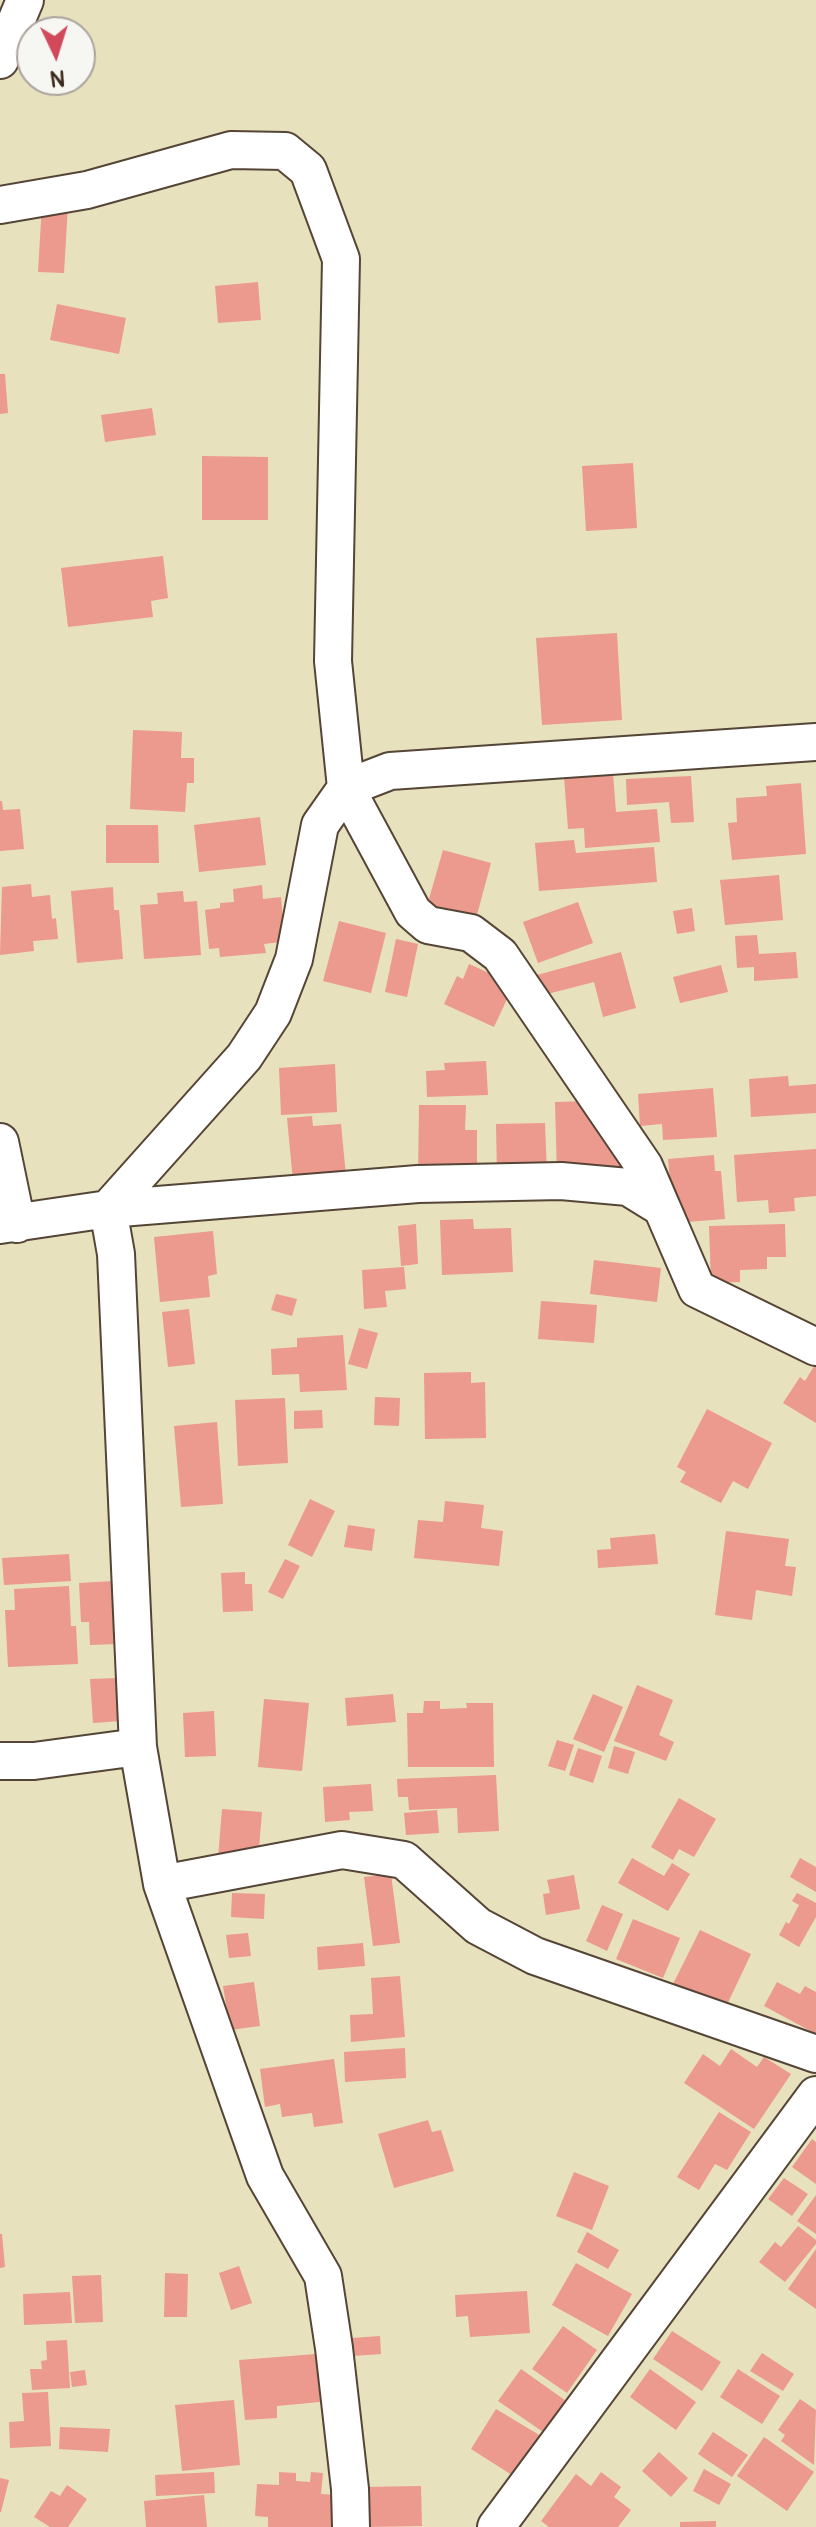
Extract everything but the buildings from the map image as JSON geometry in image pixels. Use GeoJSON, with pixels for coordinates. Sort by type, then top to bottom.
{"type":"FeatureCollection","features":[{"type":"Feature","properties":{"kind":"street"},"geometry":{"type":"LineString","coordinates":[[0,60],[25,0]]}},
{"type":"Feature","properties":{"kind":"street"},"geometry":{"type":"LineString","coordinates":[[0,205],[87,190],[231,150],[285,151],[308,170],[341,259],[333,661],[346,788],[413,912],[428,925],[471,933],[500,955],[644,1166],[697,1289],[816,1347]]}},
{"type":"Feature","properties":{"kind":"street"},"geometry":{"type":"LineString","coordinates":[[108,1209],[244,1057],[273,1013],[294,959],[320,825],[346,788],[390,771],[816,742]]}},
{"type":"Feature","properties":{"kind":"street"},"geometry":{"type":"LineString","coordinates":[[0,1142],[8,1224],[108,1209],[418,1184],[561,1181],[628,1187],[662,1208]]}},
{"type":"Feature","properties":{"kind":"street"},"geometry":{"type":"LineString","coordinates":[[108,1209],[116,1254],[138,1747],[162,1884],[265,2176],[323,2276],[350,2489],[351,2527]]}},
{"type":"Feature","properties":{"kind":"street"},"geometry":{"type":"LineString","coordinates":[[0,1761],[34,1761],[138,1747]]}},
{"type":"Feature","properties":{"kind":"street"},"geometry":{"type":"LineString","coordinates":[[162,1884],[342,1850],[404,1860],[478,1926],[535,1956],[816,2054]]}},
{"type":"Feature","properties":{"kind":"street"},"geometry":{"type":"LineString","coordinates":[[496,2527],[816,2095]]}}]}
